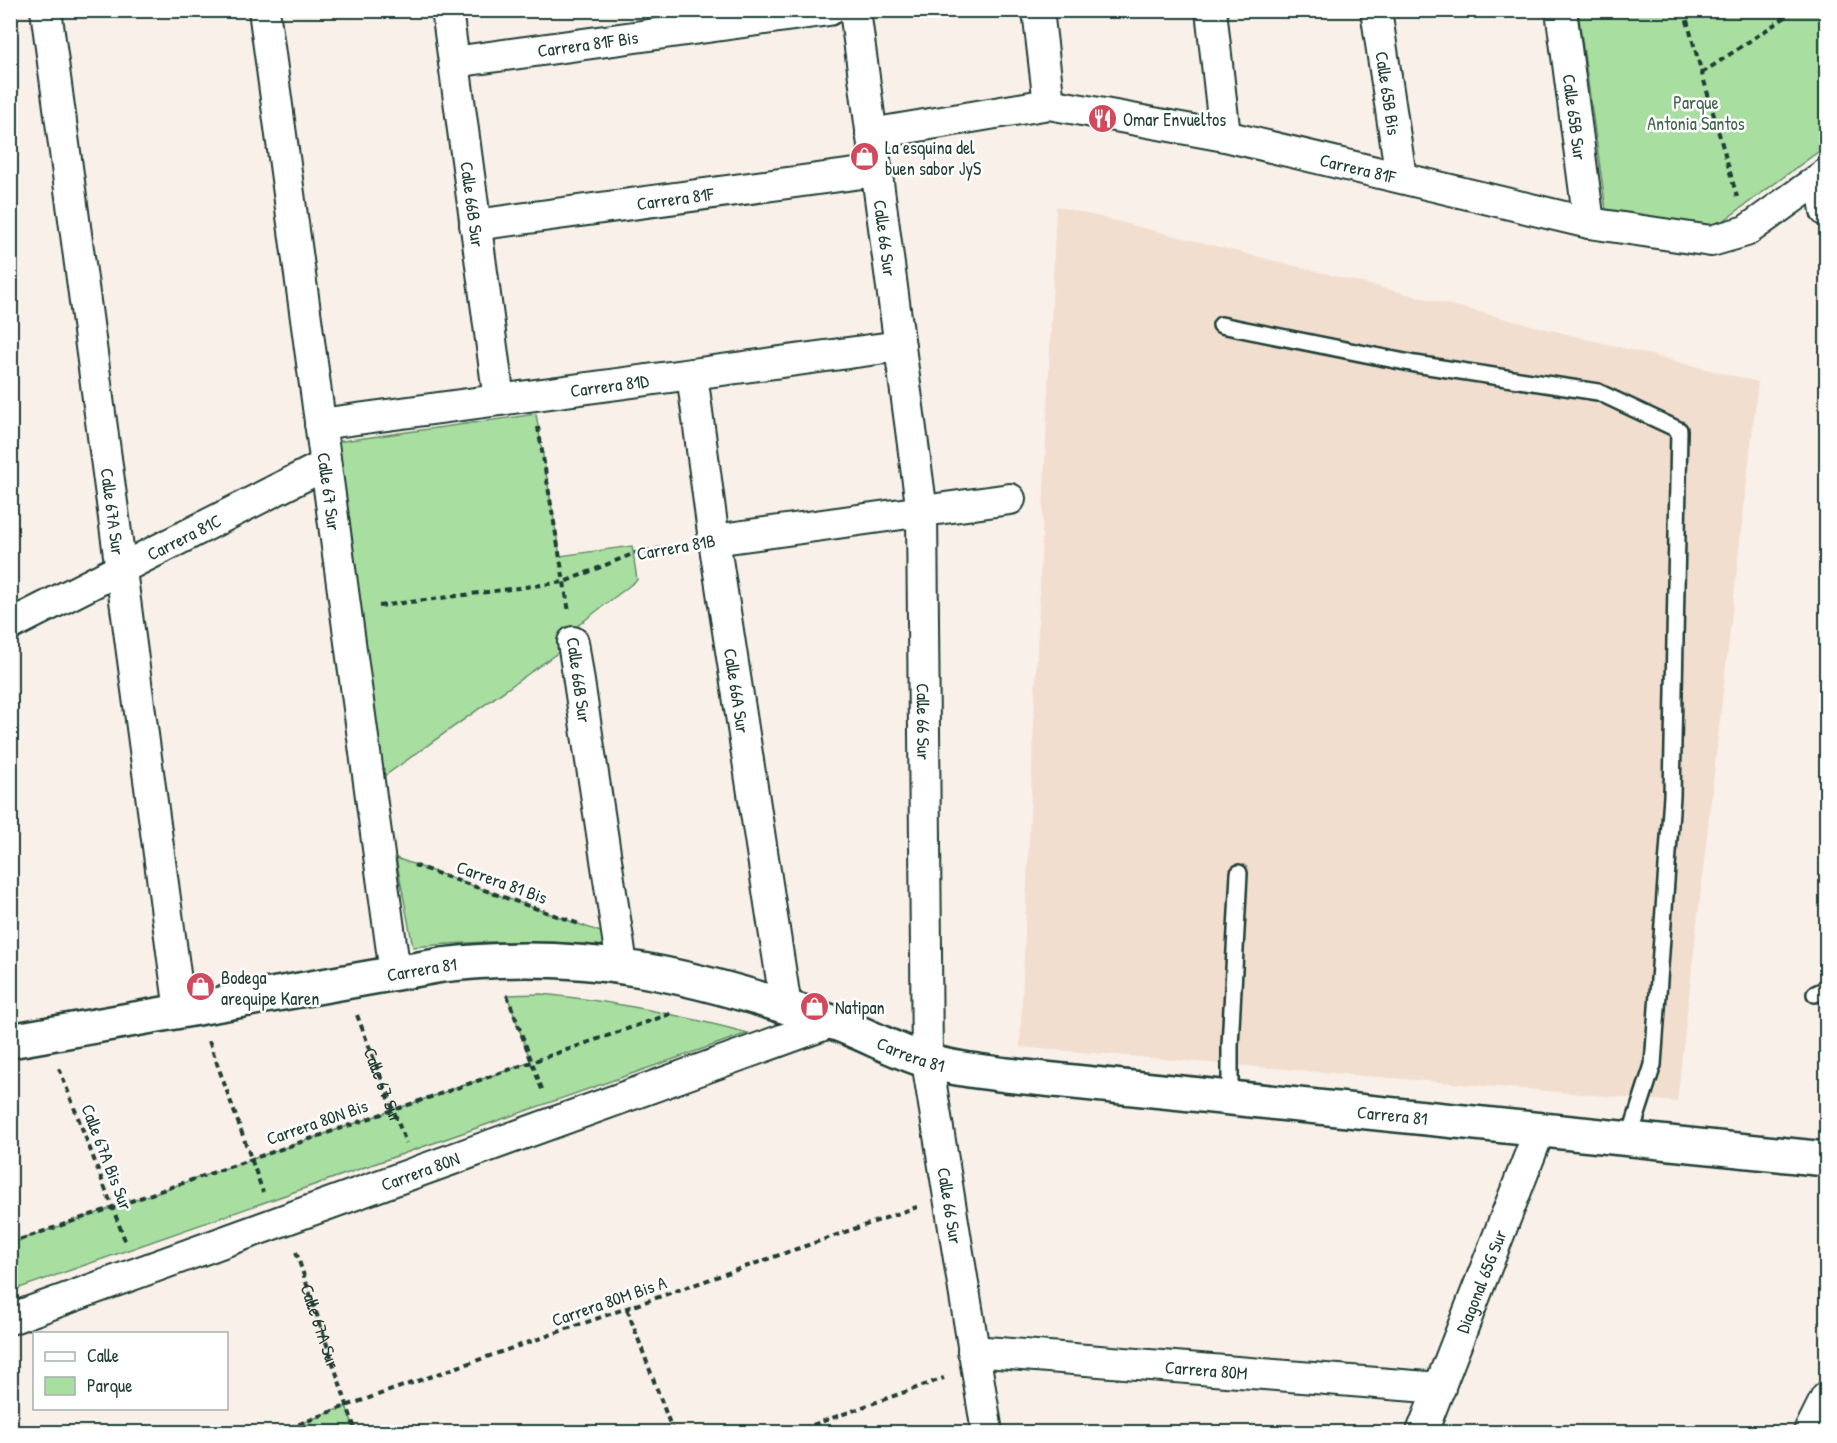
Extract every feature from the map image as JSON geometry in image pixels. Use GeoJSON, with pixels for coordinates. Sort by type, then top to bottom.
{"type":"FeatureCollection","features":[{"type":"Feature","properties":{"kind":"street","name":"Calle 67A Sur"},"geometry":{"type":"LineString","coordinates":[[45,10],[180,1011]]}},
{"type":"Feature","properties":{"kind":"street","name":"Calle 67 Sur"},"geometry":{"type":"LineString","coordinates":[[264,10],[395,973]]}},
{"type":"Feature","properties":{"kind":"street","name":"Calle 66B Sur"},"geometry":{"type":"LineString","coordinates":[[447,10],[499,400]]}},
{"type":"Feature","properties":{"kind":"street","name":"Carrera 81F Bis"},"geometry":{"type":"LineString","coordinates":[[454,62],[828,10]]}},
{"type":"Feature","properties":{"kind":"street","name":"Calle 66 Sur"},"geometry":{"type":"LineString","coordinates":[[855,10],[922,512],[927,1061],[987,1432]]}},
{"type":"Feature","properties":{"kind":"street"},"geometry":{"type":"LineString","coordinates":[[1038,10],[1049,104]]}},
{"type":"Feature","properties":{"kind":"street"},"geometry":{"type":"LineString","coordinates":[[1211,10],[1225,136]]}},
{"type":"Feature","properties":{"kind":"street","name":"Calle 65B Bis"},"geometry":{"type":"LineString","coordinates":[[1376,10],[1401,177]]}},
{"type":"Feature","properties":{"kind":"street","name":"Calle 65B Sur"},"geometry":{"type":"LineString","coordinates":[[1561,10],[1589,223]]}},
{"type":"Feature","properties":{"kind":"street","name":"Carrera 81F"},"geometry":{"type":"LineString","coordinates":[[871,134],[1049,104],[1225,136],[1589,223],[1711,241],[1746,231],[1824,176]]}},
{"type":"Feature","properties":{"kind":"street","name":"Carrera 81F"},"geometry":{"type":"LineString","coordinates":[[476,225],[877,171]]}},
{"type":"Feature","properties":{"kind":"street"},"geometry":{"type":"LineString","coordinates":[[1824,176],[1827,211]]}},
{"type":"Feature","properties":{"kind":"street","name":"Carrera 81D"},"geometry":{"type":"LineString","coordinates":[[320,424],[900,346]]}},
{"type":"Feature","properties":{"kind":"street","name":"Calle 66A Sur"},"geometry":{"type":"LineString","coordinates":[[692,374],[714,540],[786,1007]]}},
{"type":"Feature","properties":{"kind":"street","name":"Carrera 81C"},"geometry":{"type":"LineString","coordinates":[[10,625],[325,465]]}},
{"type":"Feature","properties":{"kind":"street","name":"Carrera 81B"},"geometry":{"type":"LineString","coordinates":[[714,540],[1010,500]]}},
{"type":"Feature","properties":{"kind":"street","name":"Calle 66B Sur"},"geometry":{"type":"LineString","coordinates":[[573,642],[619,951]]}},
{"type":"Feature","properties":{"kind":"street","name":"Carrera 81"},"geometry":{"type":"LineString","coordinates":[[10,1041],[395,973],[496,958],[556,958],[619,951],[694,980],[832,1022],[927,1061],[1006,1075],[1827,1159]]}},
{"type":"Feature","properties":{"kind":"street","name":"Carrera 80N"},"geometry":{"type":"LineString","coordinates":[[10,1319],[832,1022]]}},
{"type":"Feature","properties":{"kind":"street","name":"Diagonal 65G Sur"},"geometry":{"type":"LineString","coordinates":[[1422,1432],[1540,1129]]}},
{"type":"Feature","properties":{"kind":"street","name":"Carrera 80M"},"geometry":{"type":"LineString","coordinates":[[975,1359],[1440,1388]]}},
{"type":"Feature","properties":{"kind":"street"},"geometry":{"type":"LineString","coordinates":[[1809,1432],[1827,1398]]}},
{"type":"Feature","properties":{"kind":"lane"},"geometry":{"type":"LineString","coordinates":[[1221,325],[1415,364],[1598,392],[1679,430],[1669,831],[1653,1065],[1629,1139]]}},
{"type":"Feature","properties":{"kind":"lane"},"geometry":{"type":"LineString","coordinates":[[1230,1098],[1230,1046],[1239,873]]}},
{"type":"Feature","properties":{"kind":"path"},"geometry":{"type":"LineString","coordinates":[[1684,10],[1746,231]]}},
{"type":"Feature","properties":{"kind":"path"},"geometry":{"type":"LineString","coordinates":[[1702,73],[1796,10]]}},
{"type":"Feature","properties":{"kind":"path","name":"Calle 66B Sur"},"geometry":{"type":"LineString","coordinates":[[533,396],[573,642]]}},
{"type":"Feature","properties":{"kind":"path","name":"Carrera 81B"},"geometry":{"type":"LineString","coordinates":[[345,610],[564,582],[635,553],[714,540]]}},
{"type":"Feature","properties":{"kind":"path","name":"Carrera 81 Bis"},"geometry":{"type":"LineString","coordinates":[[378,853],[619,951]]}},
{"type":"Feature","properties":{"kind":"path"},"geometry":{"type":"LineString","coordinates":[[504,988],[554,1122]]}},
{"type":"Feature","properties":{"kind":"path","name":"Calle 67 Sur"},"geometry":{"type":"LineString","coordinates":[[355,1009],[418,1172]]}},
{"type":"Feature","properties":{"kind":"path","name":"Carrera 80N Bis"},"geometry":{"type":"LineString","coordinates":[[10,1243],[681,1009]]}},
{"type":"Feature","properties":{"kind":"path","name":"Calle 67A Sur"},"geometry":{"type":"LineString","coordinates":[[206,1034],[251,1159],[280,1221],[356,1432]]}},
{"type":"Feature","properties":{"kind":"path","name":"Calle 67A Bis Sur"},"geometry":{"type":"LineString","coordinates":[[56,1062],[137,1273]]}},
{"type":"Feature","properties":{"kind":"path","name":"Carrera 80M Bis A"},"geometry":{"type":"LineString","coordinates":[[279,1432],[346,1406],[948,1196]]}},
{"type":"Feature","properties":{"kind":"path"},"geometry":{"type":"LineString","coordinates":[[627,1309],[673,1432]]}},
{"type":"Feature","properties":{"kind":"path"},"geometry":{"type":"LineString","coordinates":[[793,1432],[975,1359]]}},
{"type":"Feature","properties":{"kind":"shaded area"},"geometry":{"type":"Polygon","coordinates":[[[1056,206],[1758,382],[1677,1102],[1020,1047],[1056,206]]]}},
{"type":"Feature","properties":{"kind":"green space","name":"Parque Antonia Santos"},"geometry":{"type":"Polygon","coordinates":[[[1578,11],[1826,11],[1826,146],[1715,227],[1606,210],[1578,11]]]}},
{"type":"Feature","properties":{"kind":"green space"},"geometry":{"type":"Polygon","coordinates":[[[536,414],[560,556],[632,546],[637,580],[572,630],[573,642],[383,777],[336,442],[536,414]]]}},
{"type":"Feature","properties":{"kind":"green space"},"geometry":{"type":"Polygon","coordinates":[[[396,858],[609,935],[609,946],[511,942],[413,947],[396,858]]]}},
{"type":"Feature","properties":{"kind":"green space"},"geometry":{"type":"Polygon","coordinates":[[[541,994],[645,1009],[748,1033],[11,1291],[11,1243],[531,1062],[507,995],[541,994]]]}},
{"type":"Feature","properties":{"kind":"green space"},"geometry":{"type":"Polygon","coordinates":[[[346,1406],[356,1432],[279,1432],[346,1406]]]}},
{"type":"Feature","properties":{"kind":"place","name":"Omar Envueltos"},"geometry":{"type":"Point","coordinates":[1102,119]}},
{"type":"Feature","properties":{"kind":"place","name":"La esquina del buen sabor JyS"},"geometry":{"type":"Point","coordinates":[864,157]}},
{"type":"Feature","properties":{"kind":"place","name":"Bodega arequipe Karen"},"geometry":{"type":"Point","coordinates":[200,987]}},
{"type":"Feature","properties":{"kind":"place","name":"Natipan"},"geometry":{"type":"Point","coordinates":[814,1007]}}]}
